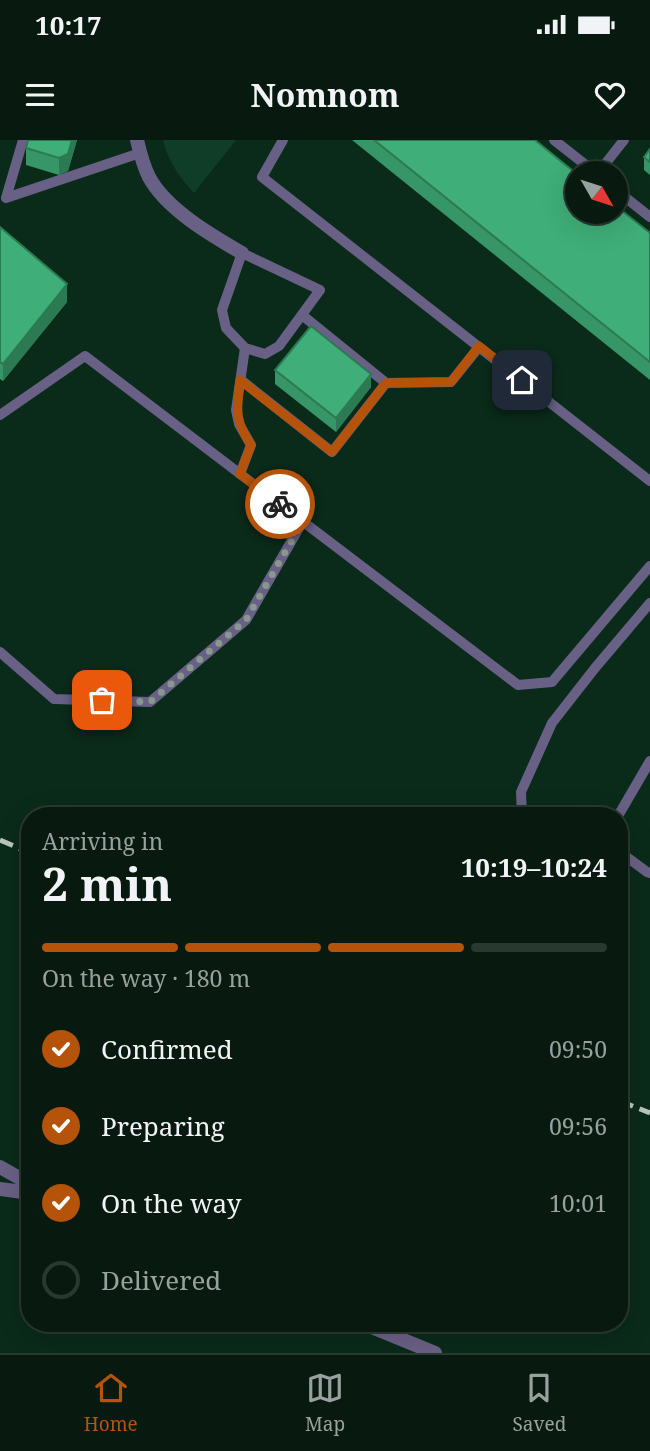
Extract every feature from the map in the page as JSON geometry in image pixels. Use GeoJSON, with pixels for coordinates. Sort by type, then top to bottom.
{"type":"FeatureCollection","features":[{"type":"Feature","properties":{"kind":"street"},"geometry":{"type":"LineString","coordinates":[[139,146],[148,176],[169,203],[242,253]]}},
{"type":"Feature","properties":{"kind":"street"},"geometry":{"type":"LineString","coordinates":[[0,1167],[21,1179]]}},
{"type":"Feature","properties":{"kind":"street"},"geometry":{"type":"LineString","coordinates":[[0,1189],[21,1192]]}},
{"type":"Feature","properties":{"kind":"street"},"geometry":{"type":"LineString","coordinates":[[384,1332],[435,1353]]}},
{"type":"Feature","properties":{"kind":"lane"},"geometry":{"type":"LineString","coordinates":[[23,140],[6,198],[139,146]]}},
{"type":"Feature","properties":{"kind":"lane"},"geometry":{"type":"LineString","coordinates":[[283,140],[262,177],[650,481]]}},
{"type":"Feature","properties":{"kind":"lane"},"geometry":{"type":"LineString","coordinates":[[554,140],[581,161]]}},
{"type":"Feature","properties":{"kind":"lane"},"geometry":{"type":"LineString","coordinates":[[607,161],[624,140]]}},
{"type":"Feature","properties":{"kind":"lane"},"geometry":{"type":"LineString","coordinates":[[628,200],[650,217]]}},
{"type":"Feature","properties":{"kind":"lane"},"geometry":{"type":"LineString","coordinates":[[242,253],[320,290],[302,315],[279,346],[265,354],[245,348],[226,328],[222,310],[242,253]]}},
{"type":"Feature","properties":{"kind":"lane"},"geometry":{"type":"LineString","coordinates":[[302,315],[386,383],[451,382],[479,346]]}},
{"type":"Feature","properties":{"kind":"lane"},"geometry":{"type":"LineString","coordinates":[[240,474],[251,445],[239,424],[236,410],[245,348]]}},
{"type":"Feature","properties":{"kind":"lane"},"geometry":{"type":"LineString","coordinates":[[0,415],[85,356],[518,685],[552,682],[650,566]]}},
{"type":"Feature","properties":{"kind":"lane"},"geometry":{"type":"LineString","coordinates":[[240,380],[332,452],[386,383]]}},
{"type":"Feature","properties":{"kind":"lane"},"geometry":{"type":"LineString","coordinates":[[0,652],[54,699],[150,702],[246,620],[303,521]]}},
{"type":"Feature","properties":{"kind":"lane"},"geometry":{"type":"LineString","coordinates":[[522,807],[521,792],[552,723],[650,603]]}},
{"type":"Feature","properties":{"kind":"lane"},"geometry":{"type":"LineString","coordinates":[[623,807],[650,762]]}},
{"type":"Feature","properties":{"kind":"lane"},"geometry":{"type":"LineString","coordinates":[[628,858],[650,873]]}},
{"type":"Feature","properties":{"kind":"shaded area"},"geometry":{"type":"Polygon","coordinates":[[[0,140],[650,140],[650,1353],[0,1353],[0,140]]]}},
{"type":"Feature","properties":{"kind":"shaded area"},"geometry":{"type":"Polygon","coordinates":[[[163,140],[236,140],[194,193],[175,168],[163,140]]]}},
{"type":"Feature","properties":{"kind":"building"},"geometry":{"type":"Polygon","coordinates":[[[28,140],[72,140],[68,154],[59,158],[26,148],[28,140]]]}},
{"type":"Feature","properties":{"kind":"building"},"geometry":{"type":"Polygon","coordinates":[[[374,140],[535,140],[565,164],[565,224],[628,224],[628,216],[650,233],[650,362],[374,140]]]}},
{"type":"Feature","properties":{"kind":"building"},"geometry":{"type":"Polygon","coordinates":[[[650,149],[650,162],[644,157],[650,149]]]}},
{"type":"Feature","properties":{"kind":"building"},"geometry":{"type":"Polygon","coordinates":[[[0,227],[67,284],[3,364],[0,362],[0,227]]]}},
{"type":"Feature","properties":{"kind":"building"},"geometry":{"type":"Polygon","coordinates":[[[311,326],[371,374],[336,418],[275,370],[311,326]]]}},
{"type":"Feature","properties":{"kind":"railway"},"geometry":{"type":"LineString","coordinates":[[0,840],[21,849]]}},
{"type":"Feature","properties":{"kind":"railway"},"geometry":{"type":"LineString","coordinates":[[628,1104],[650,1113]]}},
{"type":"Feature","properties":{"kind":"way so far"},"geometry":{"type":"LineString","coordinates":[[102,700],[150,702],[246,620],[303,521],[280,504]]}},
{"type":"Feature","properties":{"kind":"route"},"geometry":{"type":"LineString","coordinates":[[280,504],[240,474],[251,445],[239,424],[236,410],[240,380],[332,452],[386,383],[451,382],[479,346],[522,380]]}}]}
